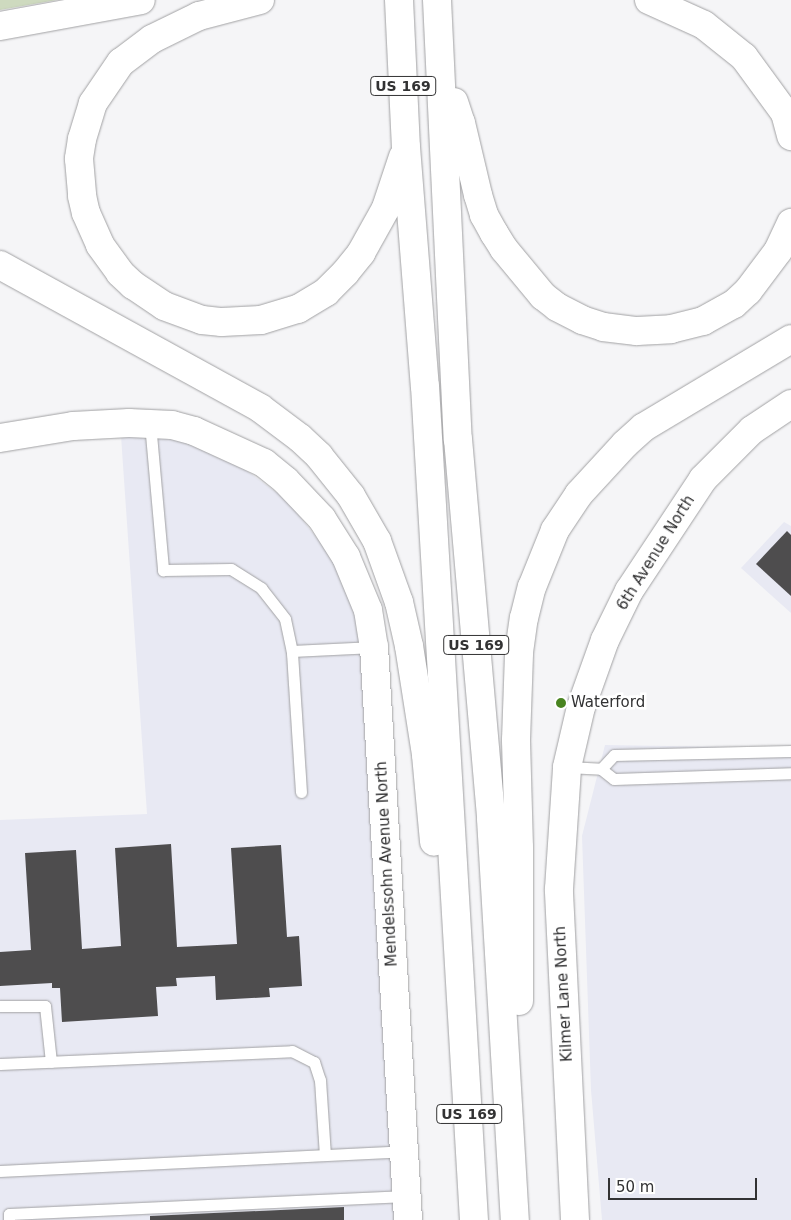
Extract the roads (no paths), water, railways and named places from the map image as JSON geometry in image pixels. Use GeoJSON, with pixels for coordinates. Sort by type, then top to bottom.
{"type":"FeatureCollection","features":[{"type":"Feature","properties":{"kind":"main road"},"geometry":{"type":"LineString","coordinates":[[0,26],[141,0]]}},
{"type":"Feature","properties":{"kind":"main road"},"geometry":{"type":"LineString","coordinates":[[260,0],[199,16],[152,39],[121,62],[93,103],[82,139],[79,159],[82,196],[86,212],[100,245],[120,273],[140,291],[164,306],[202,320],[222,322],[260,320],[298,309],[326,292],[361,253],[386,208],[406,146]]}},
{"type":"Feature","properties":{"kind":"main road"},"geometry":{"type":"LineString","coordinates":[[649,0],[704,25],[744,57],[785,113],[791,136]]}},
{"type":"Feature","properties":{"kind":"main road","name":"US 169"},"geometry":{"type":"LineString","coordinates":[[438,12],[458,439],[491,819],[516,1220]]}},
{"type":"Feature","properties":{"kind":"main road","name":"US 169"},"geometry":{"type":"LineString","coordinates":[[400,13],[406,146],[418,272],[463,1008],[474,1220]]}},
{"type":"Feature","properties":{"kind":"main road"},"geometry":{"type":"LineString","coordinates":[[442,70],[461,124],[480,201],[494,233],[508,255],[543,296],[558,307],[582,320],[603,327],[637,331],[671,329],[703,322],[734,304],[748,291],[778,251],[791,223]]}},
{"type":"Feature","properties":{"kind":"main road"},"geometry":{"type":"LineString","coordinates":[[0,265],[260,408],[300,438],[318,456],[351,496],[365,518],[387,563],[400,602],[409,646],[426,755],[441,928],[463,1008]]}},
{"type":"Feature","properties":{"kind":"main road"},"geometry":{"type":"LineString","coordinates":[[516,1220],[519,903],[516,731],[519,652],[524,618],[532,587],[555,530],[580,494],[625,444],[644,427],[791,339]]}},
{"type":"Feature","properties":{"kind":"main road","name":"6th Avenue North"},"geometry":{"type":"LineString","coordinates":[[567,768],[587,690],[605,640],[629,591],[703,479],[752,430],[791,404]]}},
{"type":"Feature","properties":{"kind":"main road","name":"Mendelssohn Avenue North"},"geometry":{"type":"LineString","coordinates":[[0,438],[73,426],[150,423],[172,425],[194,431],[264,463],[286,481],[322,519],[336,539],[354,574],[368,610],[374,647],[408,1208]]}},
{"type":"Feature","properties":{"kind":"main road","name":"Kilmer Lane North"},"geometry":{"type":"LineString","coordinates":[[567,768],[559,889],[575,1220]]}},
{"type":"Feature","properties":{"kind":"lane"},"geometry":{"type":"LineString","coordinates":[[150,423],[163,570],[231,569],[262,588],[285,620],[292,651],[301,792]]}},
{"type":"Feature","properties":{"kind":"lane"},"geometry":{"type":"LineString","coordinates":[[292,651],[374,647]]}},
{"type":"Feature","properties":{"kind":"lane"},"geometry":{"type":"LineString","coordinates":[[601,769],[614,756],[791,751]]}},
{"type":"Feature","properties":{"kind":"lane"},"geometry":{"type":"LineString","coordinates":[[567,768],[601,769],[614,779],[791,773]]}},
{"type":"Feature","properties":{"kind":"lane"},"geometry":{"type":"LineString","coordinates":[[0,1006],[45,1006],[51,1062]]}},
{"type":"Feature","properties":{"kind":"lane"},"geometry":{"type":"LineString","coordinates":[[0,1064],[292,1051],[314,1062],[320,1080],[325,1155]]}},
{"type":"Feature","properties":{"kind":"lane"},"geometry":{"type":"LineString","coordinates":[[0,1171],[404,1151]]}},
{"type":"Feature","properties":{"kind":"lane"},"geometry":{"type":"LineString","coordinates":[[9,1220],[9,1214],[408,1208]]}},
{"type":"Feature","properties":{"kind":"place","name":"Waterford"},"geometry":{"type":"Point","coordinates":[561,703]}}]}
